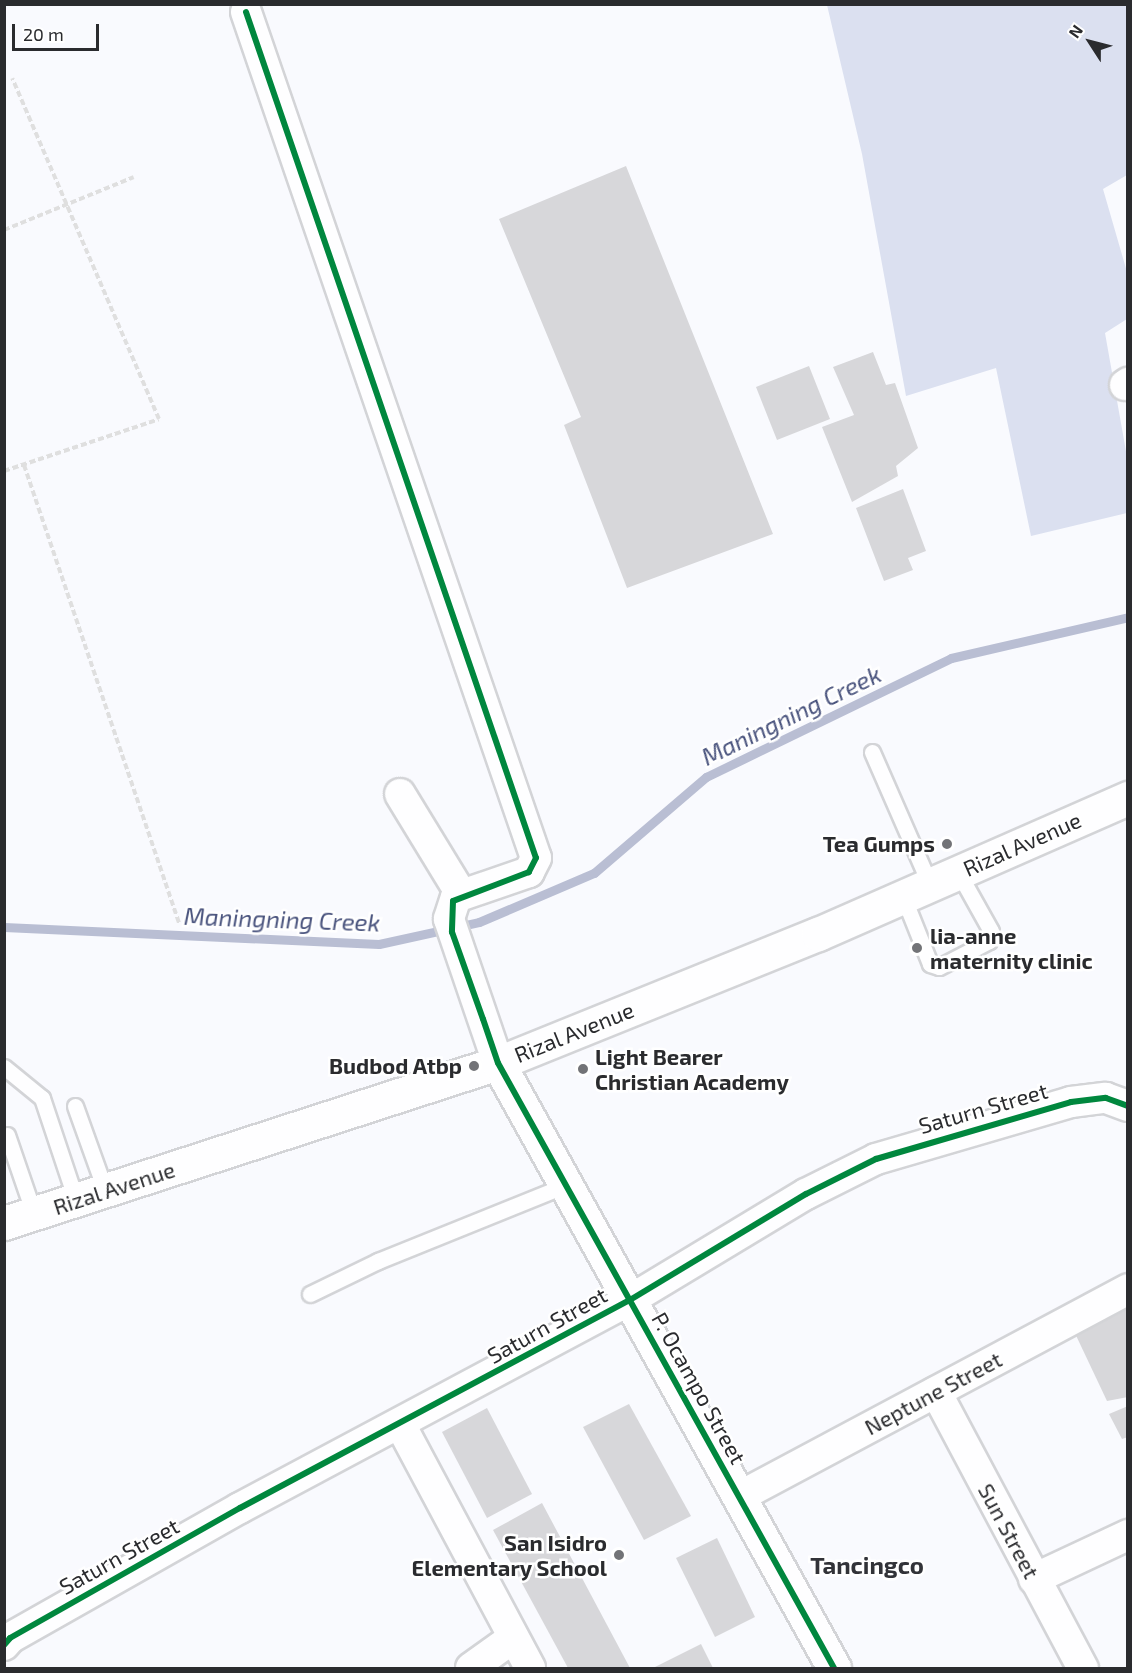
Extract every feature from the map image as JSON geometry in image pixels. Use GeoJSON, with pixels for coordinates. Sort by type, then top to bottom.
{"type":"FeatureCollection","features":[{"type":"Feature","properties":{"kind":"main road","name":"Rizal Avenue"},"geometry":{"type":"LineString","coordinates":[[19,1218],[498,1063],[930,884],[1128,798]]}},
{"type":"Feature","properties":{"kind":"main road","name":"P. Ocampo Street"},"geometry":{"type":"LineString","coordinates":[[498,1063],[834,1668]]}},
{"type":"Feature","properties":{"kind":"street"},"geometry":{"type":"LineString","coordinates":[[246,12],[536,858],[529,872],[454,915]]}},
{"type":"Feature","properties":{"kind":"street"},"geometry":{"type":"LineString","coordinates":[[400,794],[454,915],[498,1063]]}},
{"type":"Feature","properties":{"kind":"street","name":"Saturn Street"},"geometry":{"type":"LineString","coordinates":[[4,1645],[230,1514],[401,1426],[630,1300],[806,1194],[876,1159],[1071,1102],[1106,1098],[1128,1106]]}},
{"type":"Feature","properties":{"kind":"street","name":"Neptune Street"},"geometry":{"type":"LineString","coordinates":[[739,1497],[1128,1289]]}},
{"type":"Feature","properties":{"kind":"street","name":"Sun Street"},"geometry":{"type":"LineString","coordinates":[[936,1392],[1083,1668]]}},
{"type":"Feature","properties":{"kind":"street"},"geometry":{"type":"LineString","coordinates":[[401,1426],[530,1668]]}},
{"type":"Feature","properties":{"kind":"street"},"geometry":{"type":"LineString","coordinates":[[1034,1579],[1128,1535]]}},
{"type":"Feature","properties":{"kind":"street"},"geometry":{"type":"LineString","coordinates":[[471,1668],[513,1638]]}},
{"type":"Feature","properties":{"kind":"street"},"geometry":{"type":"LineString","coordinates":[[4,1662],[9,1668]]}},
{"type":"Feature","properties":{"kind":"lane"},"geometry":{"type":"LineString","coordinates":[[872,752],[930,884],[930,964],[939,967],[989,941],[991,931],[930,884]]}},
{"type":"Feature","properties":{"kind":"lane"},"geometry":{"type":"LineString","coordinates":[[4,1067],[42,1098],[91,1195]]}},
{"type":"Feature","properties":{"kind":"lane"},"geometry":{"type":"LineString","coordinates":[[75,1106],[91,1195]]}},
{"type":"Feature","properties":{"kind":"lane"},"geometry":{"type":"LineString","coordinates":[[7,1135],[19,1218]]}},
{"type":"Feature","properties":{"kind":"lane"},"geometry":{"type":"LineString","coordinates":[[310,1294],[378,1261],[566,1185]]}},
{"type":"Feature","properties":{"kind":"path"},"geometry":{"type":"LineString","coordinates":[[4,471],[159,419],[12,78]]}},
{"type":"Feature","properties":{"kind":"path"},"geometry":{"type":"LineString","coordinates":[[4,230],[134,177]]}},
{"type":"Feature","properties":{"kind":"path"},"geometry":{"type":"LineString","coordinates":[[24,465],[179,923]]}},
{"type":"Feature","properties":{"kind":"shaded area"},"geometry":{"type":"Polygon","coordinates":[[[827,5],[1127,5],[1127,175],[1103,189],[1127,272],[1127,319],[1105,333],[1127,457],[1127,513],[1031,536],[996,368],[906,396],[862,154],[827,5]]]}},
{"type":"Feature","properties":{"kind":"building"},"geometry":{"type":"Polygon","coordinates":[[[626,166],[773,534],[627,588],[564,425],[581,417],[499,219],[626,166]]]}},
{"type":"Feature","properties":{"kind":"building"},"geometry":{"type":"Polygon","coordinates":[[[873,352],[886,385],[895,383],[918,448],[896,466],[898,476],[852,502],[822,427],[854,415],[833,367],[873,352]]]}},
{"type":"Feature","properties":{"kind":"building"},"geometry":{"type":"Polygon","coordinates":[[[809,366],[830,419],[777,440],[756,387],[809,366]]]}},
{"type":"Feature","properties":{"kind":"building"},"geometry":{"type":"Polygon","coordinates":[[[903,489],[926,551],[908,558],[913,570],[884,581],[856,508],[903,489]]]}},
{"type":"Feature","properties":{"kind":"building"},"geometry":{"type":"Polygon","coordinates":[[[1128,1300],[1128,1397],[1107,1401],[1072,1327],[1128,1300]]]}},
{"type":"Feature","properties":{"kind":"building"},"geometry":{"type":"Polygon","coordinates":[[[629,1404],[691,1516],[644,1540],[583,1427],[629,1404]]]}},
{"type":"Feature","properties":{"kind":"building"},"geometry":{"type":"Polygon","coordinates":[[[1128,1406],[1128,1437],[1122,1439],[1109,1414],[1128,1406]]]}},
{"type":"Feature","properties":{"kind":"building"},"geometry":{"type":"Polygon","coordinates":[[[487,1408],[532,1494],[487,1518],[442,1432],[487,1408]]]}},
{"type":"Feature","properties":{"kind":"building"},"geometry":{"type":"Polygon","coordinates":[[[542,1503],[630,1668],[568,1668],[493,1530],[542,1503]]]}},
{"type":"Feature","properties":{"kind":"building"},"geometry":{"type":"Polygon","coordinates":[[[717,1538],[755,1617],[715,1637],[676,1558],[717,1538]]]}},
{"type":"Feature","properties":{"kind":"building"},"geometry":{"type":"Polygon","coordinates":[[[701,1644],[713,1668],[653,1668],[701,1644]]]}},
{"type":"Feature","properties":{"kind":"waterway","name":"Maningning Creek"},"geometry":{"type":"LineString","coordinates":[[4,927],[379,944],[479,922],[594,873],[706,777],[951,658],[1128,617]]}},
{"type":"Feature","properties":{"kind":"cycle path"},"geometry":{"type":"LineString","coordinates":[[246,12],[536,858],[529,872],[453,901],[452,932],[498,1063],[834,1668]]}},
{"type":"Feature","properties":{"kind":"cycle path"},"geometry":{"type":"LineString","coordinates":[[4,1645],[10,1638],[240,1508],[630,1300],[806,1194],[876,1159],[1071,1102],[1106,1098],[1128,1106]]}},
{"type":"Feature","properties":{"kind":"place","name":"Tea Gumps"},"geometry":{"type":"Point","coordinates":[947,844]}},
{"type":"Feature","properties":{"kind":"place","name":"lia-anne maternity clinic"},"geometry":{"type":"Point","coordinates":[917,948]}},
{"type":"Feature","properties":{"kind":"place","name":"Budbod Atbp"},"geometry":{"type":"Point","coordinates":[474,1066]}},
{"type":"Feature","properties":{"kind":"place","name":"Light Bearer Christian Academy"},"geometry":{"type":"Point","coordinates":[583,1069]}},
{"type":"Feature","properties":{"kind":"place","name":"San Isidro Elementary School"},"geometry":{"type":"Point","coordinates":[619,1555]}},
{"type":"Feature","properties":{"kind":"district","name":"Tancingco"},"geometry":{"type":"Point","coordinates":[867,1565]}}]}
